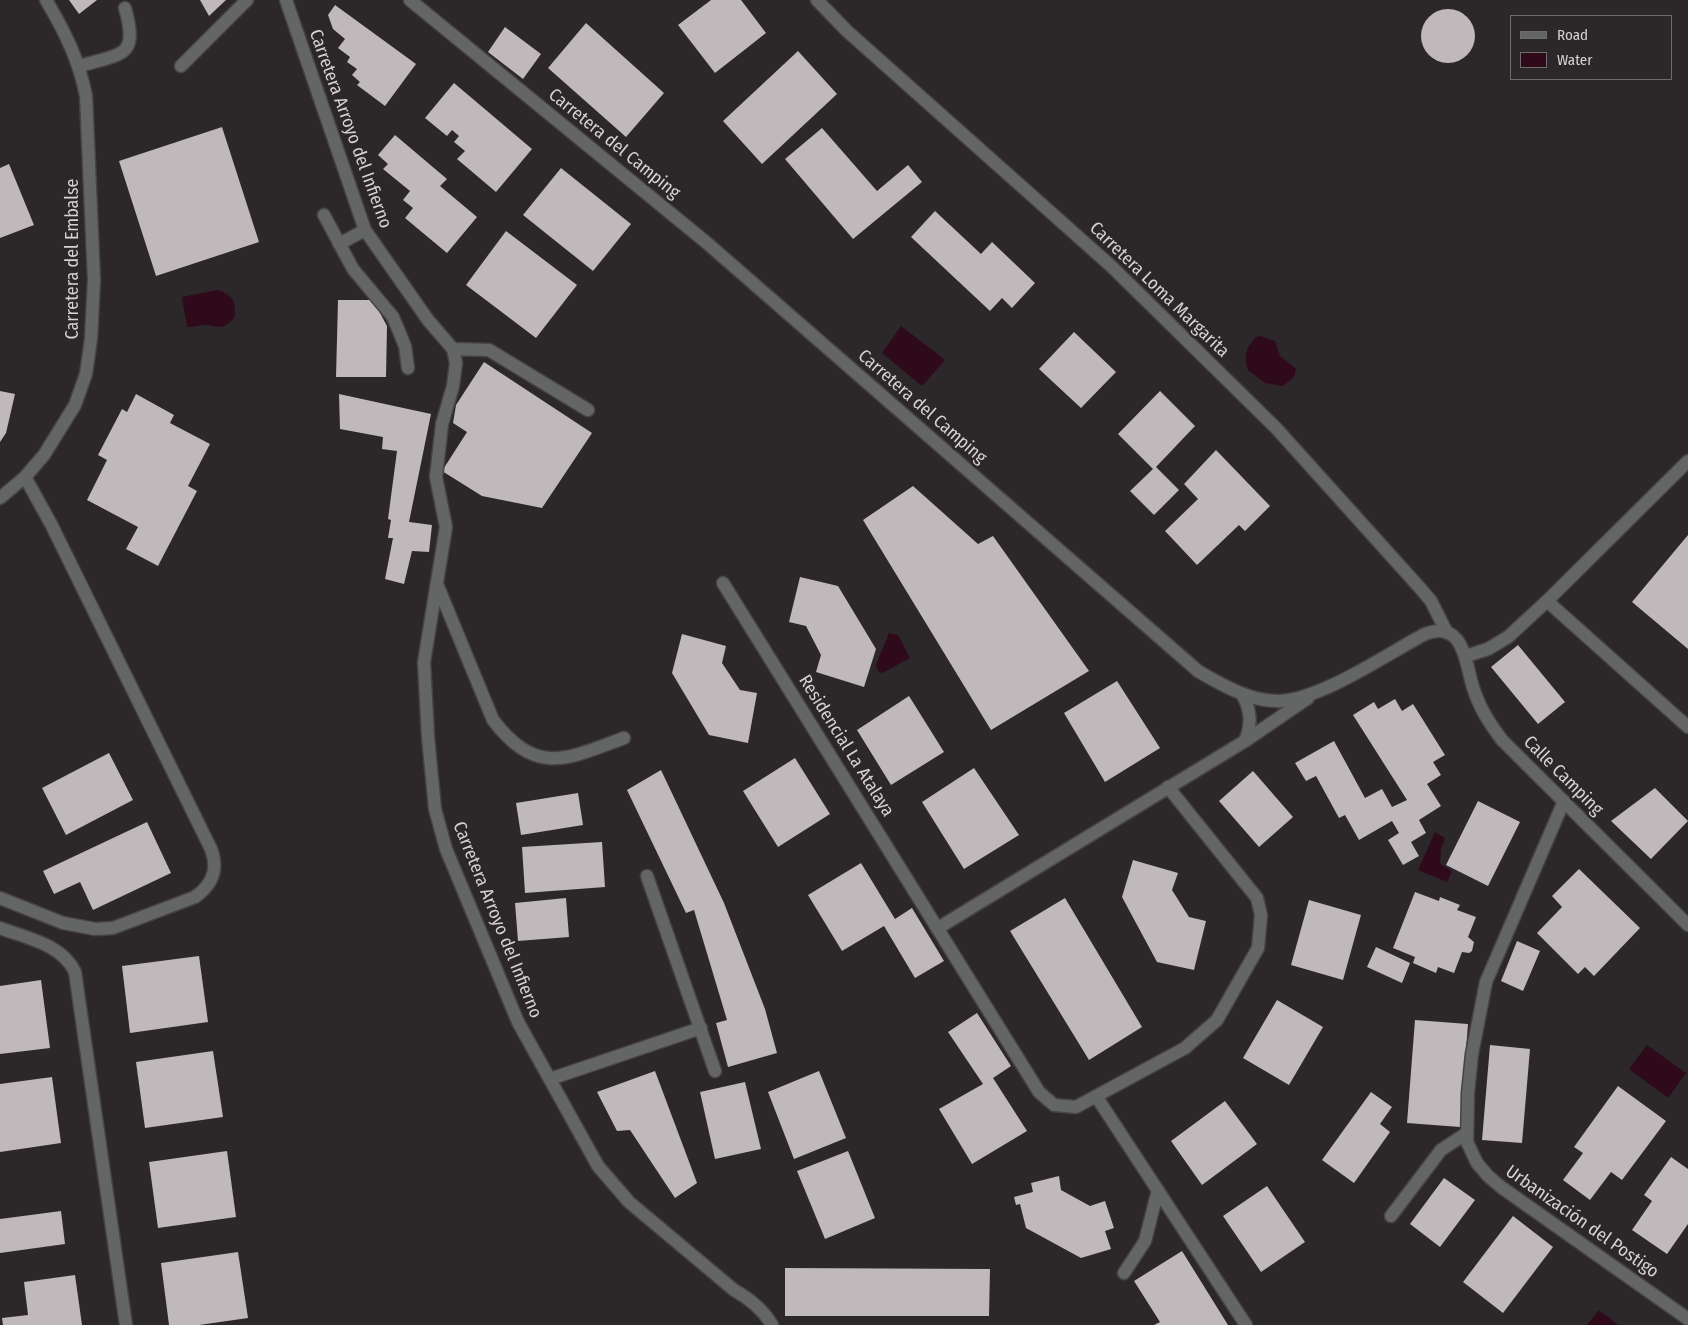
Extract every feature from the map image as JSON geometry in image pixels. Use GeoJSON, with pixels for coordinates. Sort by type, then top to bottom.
{"type":"FeatureCollection","features":[{"type":"Feature","properties":{"kind":"street","name":"Carretera del Embalse"},"geometry":{"type":"LineString","coordinates":[[0,498],[25,477],[44,455],[74,405],[86,374],[91,338],[94,280],[86,96],[80,66],[61,24],[46,0]]}},
{"type":"Feature","properties":{"kind":"street"},"geometry":{"type":"LineString","coordinates":[[180,66],[247,0]]}},
{"type":"Feature","properties":{"kind":"street","name":"Carretera Arroyo del Infierno"},"geometry":{"type":"LineString","coordinates":[[286,0],[365,230],[428,320],[453,349],[456,363],[453,386],[442,424],[436,477],[446,527],[424,662],[428,737],[435,809],[446,849],[518,1022],[598,1166],[629,1202],[734,1290],[760,1308],[772,1325]]}},
{"type":"Feature","properties":{"kind":"street","name":"Carretera del Camping"},"geometry":{"type":"LineString","coordinates":[[410,0],[714,250],[1198,671],[1219,684],[1242,694],[1279,701],[1312,695],[1425,634],[1432,631],[1447,632]]}},
{"type":"Feature","properties":{"kind":"street","name":"Carretera Loma Margarita"},"geometry":{"type":"LineString","coordinates":[[817,0],[847,32],[1111,266],[1276,428],[1420,588],[1435,608],[1447,632]]}},
{"type":"Feature","properties":{"kind":"street"},"geometry":{"type":"LineString","coordinates":[[80,66],[123,53],[129,46],[131,30],[125,8]]}},
{"type":"Feature","properties":{"kind":"street"},"geometry":{"type":"LineString","coordinates":[[324,215],[354,269],[393,317],[405,346],[408,368]]}},
{"type":"Feature","properties":{"kind":"street"},"geometry":{"type":"LineString","coordinates":[[340,244],[365,230]]}},
{"type":"Feature","properties":{"kind":"street"},"geometry":{"type":"LineString","coordinates":[[453,349],[489,350],[588,410]]}},
{"type":"Feature","properties":{"kind":"street"},"geometry":{"type":"LineString","coordinates":[[1466,656],[1488,649],[1504,640],[1547,601],[1688,461]]}},
{"type":"Feature","properties":{"kind":"street"},"geometry":{"type":"LineString","coordinates":[[0,898],[76,927],[113,928],[195,897],[205,890],[215,869],[211,849],[51,524],[25,477]]}},
{"type":"Feature","properties":{"kind":"street","name":"Residencial La Atalaya"},"geometry":{"type":"LineString","coordinates":[[723,583],[1039,1092],[1054,1105],[1064,1107],[1076,1106],[1178,1052],[1198,1038],[1216,1020],[1258,948],[1261,915],[1257,898],[1168,787]]}},
{"type":"Feature","properties":{"kind":"street"},"geometry":{"type":"LineString","coordinates":[[437,584],[493,720],[505,735],[519,747],[552,759],[567,758],[624,738]]}},
{"type":"Feature","properties":{"kind":"street"},"geometry":{"type":"LineString","coordinates":[[1547,601],[1688,727]]}},
{"type":"Feature","properties":{"kind":"street","name":"Calle Camping"},"geometry":{"type":"LineString","coordinates":[[1447,632],[1459,641],[1466,656],[1474,690],[1490,724],[1515,754],[1688,925]]}},
{"type":"Feature","properties":{"kind":"street"},"geometry":{"type":"LineString","coordinates":[[1242,694],[1250,712],[1249,732],[1245,741]]}},
{"type":"Feature","properties":{"kind":"street"},"geometry":{"type":"LineString","coordinates":[[938,928],[1245,741],[1312,695]]}},
{"type":"Feature","properties":{"kind":"street","name":"Urbanización del Postigo"},"geometry":{"type":"LineString","coordinates":[[1564,801],[1486,982],[1472,1054],[1468,1093],[1467,1142],[1472,1153],[1488,1176],[1688,1319]]}},
{"type":"Feature","properties":{"kind":"street"},"geometry":{"type":"LineString","coordinates":[[647,876],[715,1071]]}},
{"type":"Feature","properties":{"kind":"street"},"geometry":{"type":"LineString","coordinates":[[0,928],[56,949],[66,957],[75,972],[126,1325]]}},
{"type":"Feature","properties":{"kind":"street"},"geometry":{"type":"LineString","coordinates":[[550,1080],[701,1028]]}},
{"type":"Feature","properties":{"kind":"street"},"geometry":{"type":"LineString","coordinates":[[1096,1096],[1246,1325]]}},
{"type":"Feature","properties":{"kind":"street"},"geometry":{"type":"LineString","coordinates":[[1391,1216],[1442,1150],[1467,1133]]}},
{"type":"Feature","properties":{"kind":"street"},"geometry":{"type":"LineString","coordinates":[[1124,1273],[1145,1241],[1158,1190]]}},
{"type":"Feature","properties":{"kind":"water"},"geometry":{"type":"Polygon","coordinates":[[[217,290],[230,296],[235,308],[234,318],[226,325],[220,327],[204,325],[187,327],[182,297],[217,290]]]}},
{"type":"Feature","properties":{"kind":"water"},"geometry":{"type":"Polygon","coordinates":[[[901,326],[945,360],[922,386],[882,353],[901,326]]]}},
{"type":"Feature","properties":{"kind":"water"},"geometry":{"type":"Polygon","coordinates":[[[1261,336],[1275,341],[1280,356],[1296,369],[1294,377],[1283,386],[1265,383],[1248,370],[1246,356],[1248,349],[1256,337],[1261,336]]]}},
{"type":"Feature","properties":{"kind":"water"},"geometry":{"type":"Polygon","coordinates":[[[889,633],[898,635],[910,658],[882,673],[878,671],[876,665],[889,633]]]}},
{"type":"Feature","properties":{"kind":"water"},"geometry":{"type":"Polygon","coordinates":[[[1435,832],[1445,838],[1441,849],[1440,864],[1452,871],[1447,882],[1418,870],[1435,832]]]}},
{"type":"Feature","properties":{"kind":"water"},"geometry":{"type":"Polygon","coordinates":[[[1647,1045],[1686,1073],[1668,1098],[1629,1069],[1647,1045]]]}},
{"type":"Feature","properties":{"kind":"water"},"geometry":{"type":"Polygon","coordinates":[[[1599,1310],[1618,1325],[1587,1325],[1599,1310]]]}},
{"type":"Feature","properties":{"kind":"building"},"geometry":{"type":"Polygon","coordinates":[[[69,0],[97,0],[79,14],[69,0]]]}},
{"type":"Feature","properties":{"kind":"building"},"geometry":{"type":"Polygon","coordinates":[[[200,0],[226,0],[209,16],[200,0]]]}},
{"type":"Feature","properties":{"kind":"building"},"geometry":{"type":"Polygon","coordinates":[[[711,0],[741,0],[766,33],[715,73],[678,25],[711,0]]]}},
{"type":"Feature","properties":{"kind":"building"},"geometry":{"type":"Polygon","coordinates":[[[335,5],[416,64],[385,106],[357,85],[360,82],[352,75],[357,69],[347,62],[350,57],[338,48],[345,39],[333,29],[328,15],[335,5]]]}},
{"type":"Feature","properties":{"kind":"building"},"geometry":{"type":"Polygon","coordinates":[[[1448,9],[1458,11],[1467,17],[1473,26],[1475,36],[1473,46],[1467,55],[1458,61],[1448,63],[1438,61],[1429,55],[1423,46],[1421,36],[1423,26],[1429,17],[1438,11],[1448,9]]]}},
{"type":"Feature","properties":{"kind":"building"},"geometry":{"type":"Polygon","coordinates":[[[586,23],[664,93],[626,137],[548,68],[586,23]]]}},
{"type":"Feature","properties":{"kind":"building"},"geometry":{"type":"Polygon","coordinates":[[[505,27],[541,54],[523,79],[488,52],[505,27]]]}},
{"type":"Feature","properties":{"kind":"building"},"geometry":{"type":"Polygon","coordinates":[[[798,51],[837,94],[762,164],[723,121],[798,51]]]}},
{"type":"Feature","properties":{"kind":"building"},"geometry":{"type":"Polygon","coordinates":[[[454,83],[532,149],[496,192],[457,159],[465,151],[454,142],[459,136],[452,130],[447,136],[425,118],[454,83]]]}},
{"type":"Feature","properties":{"kind":"building"},"geometry":{"type":"Polygon","coordinates":[[[222,127],[259,242],[156,276],[119,161],[222,127]]]}},
{"type":"Feature","properties":{"kind":"building"},"geometry":{"type":"Polygon","coordinates":[[[822,128],[877,191],[908,165],[922,182],[853,239],[785,159],[822,128]]]}},
{"type":"Feature","properties":{"kind":"building"},"geometry":{"type":"Polygon","coordinates":[[[395,135],[447,179],[440,186],[477,217],[447,253],[405,218],[413,208],[403,200],[410,191],[383,169],[388,164],[378,155],[395,135]]]}},
{"type":"Feature","properties":{"kind":"building"},"geometry":{"type":"Polygon","coordinates":[[[9,164],[34,225],[0,238],[0,168],[9,164]]]}},
{"type":"Feature","properties":{"kind":"building"},"geometry":{"type":"Polygon","coordinates":[[[561,168],[631,224],[593,271],[523,215],[561,168]]]}},
{"type":"Feature","properties":{"kind":"building"},"geometry":{"type":"Polygon","coordinates":[[[935,211],[981,254],[992,242],[1035,283],[1012,308],[1002,298],[990,311],[911,237],[935,211]]]}},
{"type":"Feature","properties":{"kind":"building"},"geometry":{"type":"Polygon","coordinates":[[[506,231],[577,285],[536,338],[466,285],[506,231]]]}},
{"type":"Feature","properties":{"kind":"building"},"geometry":{"type":"Polygon","coordinates":[[[338,300],[373,300],[387,326],[386,377],[336,377],[338,300]]]}},
{"type":"Feature","properties":{"kind":"building"},"geometry":{"type":"Polygon","coordinates":[[[1074,332],[1116,372],[1081,408],[1039,369],[1074,332]]]}},
{"type":"Feature","properties":{"kind":"building"},"geometry":{"type":"Polygon","coordinates":[[[484,362],[592,433],[542,508],[482,496],[442,471],[467,432],[453,423],[456,405],[484,362]]]}},
{"type":"Feature","properties":{"kind":"building"},"geometry":{"type":"Polygon","coordinates":[[[0,391],[15,394],[6,433],[0,442],[0,391]]]}},
{"type":"Feature","properties":{"kind":"building"},"geometry":{"type":"Polygon","coordinates":[[[1160,391],[1195,426],[1156,467],[1179,490],[1154,515],[1130,491],[1153,469],[1118,434],[1160,391]]]}},
{"type":"Feature","properties":{"kind":"building"},"geometry":{"type":"Polygon","coordinates":[[[136,394],[174,415],[170,423],[210,444],[188,486],[197,491],[158,566],[126,549],[138,527],[87,500],[107,460],[98,455],[122,409],[127,412],[136,394]]]}},
{"type":"Feature","properties":{"kind":"building"},"geometry":{"type":"Polygon","coordinates":[[[339,394],[431,414],[409,522],[432,525],[429,552],[412,551],[404,584],[385,579],[393,538],[388,538],[391,520],[388,519],[397,451],[382,449],[383,437],[340,429],[339,394]]]}},
{"type":"Feature","properties":{"kind":"building"},"geometry":{"type":"Polygon","coordinates":[[[1216,450],[1270,506],[1245,531],[1239,525],[1197,565],[1165,531],[1198,499],[1184,484],[1216,450]]]}},
{"type":"Feature","properties":{"kind":"building"},"geometry":{"type":"Polygon","coordinates":[[[913,486],[978,544],[993,536],[1089,671],[991,730],[863,520],[913,486]]]}},
{"type":"Feature","properties":{"kind":"building"},"geometry":{"type":"Polygon","coordinates":[[[1688,535],[1688,649],[1632,602],[1688,535]]]}},
{"type":"Feature","properties":{"kind":"building"},"geometry":{"type":"Polygon","coordinates":[[[800,577],[838,586],[876,649],[864,687],[816,672],[821,655],[806,626],[789,622],[800,577]]]}},
{"type":"Feature","properties":{"kind":"building"},"geometry":{"type":"Polygon","coordinates":[[[682,634],[726,646],[722,663],[740,690],[757,693],[748,743],[709,735],[672,673],[682,634]]]}},
{"type":"Feature","properties":{"kind":"building"},"geometry":{"type":"Polygon","coordinates":[[[1518,645],[1565,702],[1538,724],[1491,667],[1518,645]]]}},
{"type":"Feature","properties":{"kind":"building"},"geometry":{"type":"Polygon","coordinates":[[[1117,681],[1160,748],[1105,782],[1064,713],[1117,681]]]}},
{"type":"Feature","properties":{"kind":"building"},"geometry":{"type":"Polygon","coordinates":[[[909,696],[944,752],[891,785],[857,730],[909,696]]]}},
{"type":"Feature","properties":{"kind":"building"},"geometry":{"type":"Polygon","coordinates":[[[1395,699],[1402,711],[1413,704],[1445,755],[1433,762],[1441,775],[1427,784],[1441,806],[1419,820],[1426,833],[1411,842],[1419,856],[1403,865],[1388,840],[1399,833],[1392,821],[1359,840],[1345,815],[1339,818],[1316,776],[1306,781],[1295,763],[1334,741],[1365,798],[1382,789],[1392,807],[1407,800],[1353,715],[1374,702],[1378,709],[1395,699]]]}},
{"type":"Feature","properties":{"kind":"building"},"geometry":{"type":"Polygon","coordinates":[[[109,753],[133,800],[66,835],[42,788],[109,753]]]}},
{"type":"Feature","properties":{"kind":"building"},"geometry":{"type":"Polygon","coordinates":[[[795,758],[830,814],[778,847],[743,791],[795,758]]]}},
{"type":"Feature","properties":{"kind":"building"},"geometry":{"type":"Polygon","coordinates":[[[974,768],[1019,835],[964,869],[922,802],[974,768]]]}},
{"type":"Feature","properties":{"kind":"building"},"geometry":{"type":"Polygon","coordinates":[[[661,770],[724,903],[765,1009],[777,1053],[728,1067],[716,1023],[727,1020],[694,910],[686,913],[627,790],[661,770]]]}},
{"type":"Feature","properties":{"kind":"building"},"geometry":{"type":"Polygon","coordinates":[[[1253,771],[1293,817],[1259,847],[1219,801],[1253,771]]]}},
{"type":"Feature","properties":{"kind":"building"},"geometry":{"type":"Polygon","coordinates":[[[1655,788],[1688,821],[1651,859],[1611,821],[1655,788]]]}},
{"type":"Feature","properties":{"kind":"building"},"geometry":{"type":"Polygon","coordinates":[[[578,793],[583,825],[521,835],[516,803],[578,793]]]}},
{"type":"Feature","properties":{"kind":"building"},"geometry":{"type":"Polygon","coordinates":[[[1478,801],[1520,822],[1488,886],[1446,865],[1478,801]]]}},
{"type":"Feature","properties":{"kind":"building"},"geometry":{"type":"Polygon","coordinates":[[[147,822],[171,873],[93,910],[80,882],[54,894],[43,871],[147,822]]]}},
{"type":"Feature","properties":{"kind":"building"},"geometry":{"type":"Polygon","coordinates":[[[602,842],[605,887],[525,893],[522,847],[602,842]]]}},
{"type":"Feature","properties":{"kind":"building"},"geometry":{"type":"Polygon","coordinates":[[[1133,860],[1178,873],[1172,890],[1189,917],[1206,921],[1194,970],[1157,962],[1122,897],[1133,860]]]}},
{"type":"Feature","properties":{"kind":"building"},"geometry":{"type":"Polygon","coordinates":[[[861,863],[895,919],[912,908],[944,961],[915,978],[884,926],[842,951],[808,895],[861,863]]]}},
{"type":"Feature","properties":{"kind":"building"},"geometry":{"type":"Polygon","coordinates":[[[1579,869],[1640,928],[1594,976],[1585,967],[1578,974],[1537,933],[1562,907],[1552,896],[1579,869]]]}},
{"type":"Feature","properties":{"kind":"building"},"geometry":{"type":"Polygon","coordinates":[[[1415,892],[1439,901],[1440,897],[1460,905],[1457,910],[1476,917],[1468,937],[1474,942],[1472,951],[1469,953],[1462,952],[1454,973],[1438,967],[1436,973],[1413,963],[1415,957],[1393,948],[1415,892]]]}},
{"type":"Feature","properties":{"kind":"building"},"geometry":{"type":"Polygon","coordinates":[[[566,898],[569,937],[518,941],[515,903],[566,898]]]}},
{"type":"Feature","properties":{"kind":"building"},"geometry":{"type":"Polygon","coordinates":[[[1065,898],[1142,1027],[1089,1060],[1010,931],[1065,898]]]}},
{"type":"Feature","properties":{"kind":"building"},"geometry":{"type":"Polygon","coordinates":[[[1309,900],[1361,915],[1343,980],[1291,965],[1309,900]]]}},
{"type":"Feature","properties":{"kind":"building"},"geometry":{"type":"Polygon","coordinates":[[[1517,941],[1540,951],[1523,991],[1501,981],[1517,941]]]}},
{"type":"Feature","properties":{"kind":"building"},"geometry":{"type":"Polygon","coordinates":[[[1376,947],[1410,963],[1402,983],[1367,967],[1376,947]]]}},
{"type":"Feature","properties":{"kind":"building"},"geometry":{"type":"Polygon","coordinates":[[[199,956],[208,1022],[130,1033],[122,966],[199,956]]]}},
{"type":"Feature","properties":{"kind":"building"},"geometry":{"type":"Polygon","coordinates":[[[41,980],[50,1048],[0,1054],[0,986],[41,980]]]}},
{"type":"Feature","properties":{"kind":"building"},"geometry":{"type":"Polygon","coordinates":[[[1277,1000],[1323,1027],[1289,1085],[1243,1058],[1277,1000]]]}},
{"type":"Feature","properties":{"kind":"building"},"geometry":{"type":"Polygon","coordinates":[[[977,1013],[1011,1066],[993,1078],[1027,1131],[972,1164],[939,1109],[983,1084],[948,1032],[977,1013]]]}},
{"type":"Feature","properties":{"kind":"building"},"geometry":{"type":"Polygon","coordinates":[[[1415,1020],[1468,1024],[1460,1127],[1407,1123],[1415,1020]]]}},
{"type":"Feature","properties":{"kind":"building"},"geometry":{"type":"Polygon","coordinates":[[[1490,1045],[1530,1049],[1522,1143],[1482,1140],[1490,1045]]]}},
{"type":"Feature","properties":{"kind":"building"},"geometry":{"type":"Polygon","coordinates":[[[213,1051],[223,1117],[145,1128],[136,1062],[213,1051]]]}},
{"type":"Feature","properties":{"kind":"building"},"geometry":{"type":"Polygon","coordinates":[[[655,1071],[697,1183],[675,1198],[630,1130],[617,1131],[597,1092],[655,1071]]]}},
{"type":"Feature","properties":{"kind":"building"},"geometry":{"type":"Polygon","coordinates":[[[819,1071],[846,1138],[794,1159],[768,1092],[819,1071]]]}},
{"type":"Feature","properties":{"kind":"building"},"geometry":{"type":"Polygon","coordinates":[[[52,1077],[61,1143],[0,1152],[0,1084],[52,1077]]]}},
{"type":"Feature","properties":{"kind":"building"},"geometry":{"type":"Polygon","coordinates":[[[745,1082],[761,1149],[715,1159],[700,1092],[745,1082]]]}},
{"type":"Feature","properties":{"kind":"building"},"geometry":{"type":"Polygon","coordinates":[[[1618,1086],[1666,1121],[1622,1180],[1611,1172],[1590,1200],[1563,1180],[1583,1153],[1574,1147],[1618,1086]]]}},
{"type":"Feature","properties":{"kind":"building"},"geometry":{"type":"Polygon","coordinates":[[[1371,1092],[1392,1107],[1380,1124],[1390,1132],[1354,1183],[1322,1160],[1371,1092]]]}},
{"type":"Feature","properties":{"kind":"building"},"geometry":{"type":"Polygon","coordinates":[[[1225,1101],[1257,1144],[1202,1185],[1171,1141],[1225,1101]]]}},
{"type":"Feature","properties":{"kind":"building"},"geometry":{"type":"Polygon","coordinates":[[[227,1151],[236,1217],[158,1228],[149,1162],[227,1151]]]}},
{"type":"Feature","properties":{"kind":"building"},"geometry":{"type":"Polygon","coordinates":[[[848,1151],[875,1218],[825,1239],[797,1171],[848,1151]]]}},
{"type":"Feature","properties":{"kind":"building"},"geometry":{"type":"Polygon","coordinates":[[[1671,1157],[1688,1169],[1688,1224],[1667,1254],[1632,1230],[1652,1201],[1644,1195],[1671,1157]]]}},
{"type":"Feature","properties":{"kind":"building"},"geometry":{"type":"Polygon","coordinates":[[[1059,1176],[1061,1190],[1090,1206],[1105,1201],[1114,1228],[1105,1231],[1111,1249],[1081,1258],[1026,1228],[1020,1204],[1016,1205],[1014,1197],[1033,1192],[1031,1183],[1059,1176]]]}},
{"type":"Feature","properties":{"kind":"building"},"geometry":{"type":"Polygon","coordinates":[[[1444,1178],[1475,1200],[1440,1247],[1410,1224],[1444,1178]]]}},
{"type":"Feature","properties":{"kind":"building"},"geometry":{"type":"Polygon","coordinates":[[[1267,1186],[1305,1242],[1261,1272],[1223,1216],[1267,1186]]]}},
{"type":"Feature","properties":{"kind":"building"},"geometry":{"type":"Polygon","coordinates":[[[61,1211],[65,1244],[0,1253],[0,1219],[61,1211]]]}},
{"type":"Feature","properties":{"kind":"building"},"geometry":{"type":"Polygon","coordinates":[[[1513,1216],[1553,1247],[1503,1313],[1463,1282],[1513,1216]]]}},
{"type":"Feature","properties":{"kind":"building"},"geometry":{"type":"Polygon","coordinates":[[[1182,1251],[1228,1325],[1154,1325],[1160,1322],[1134,1281],[1182,1251]]]}},
{"type":"Feature","properties":{"kind":"building"},"geometry":{"type":"Polygon","coordinates":[[[238,1252],[248,1318],[199,1325],[169,1325],[161,1263],[238,1252]]]}},
{"type":"Feature","properties":{"kind":"building"},"geometry":{"type":"Polygon","coordinates":[[[785,1268],[990,1269],[989,1316],[785,1316],[785,1268]]]}},
{"type":"Feature","properties":{"kind":"building"},"geometry":{"type":"Polygon","coordinates":[[[75,1275],[82,1325],[3,1325],[2,1318],[28,1315],[24,1282],[75,1275]]]}}]}
